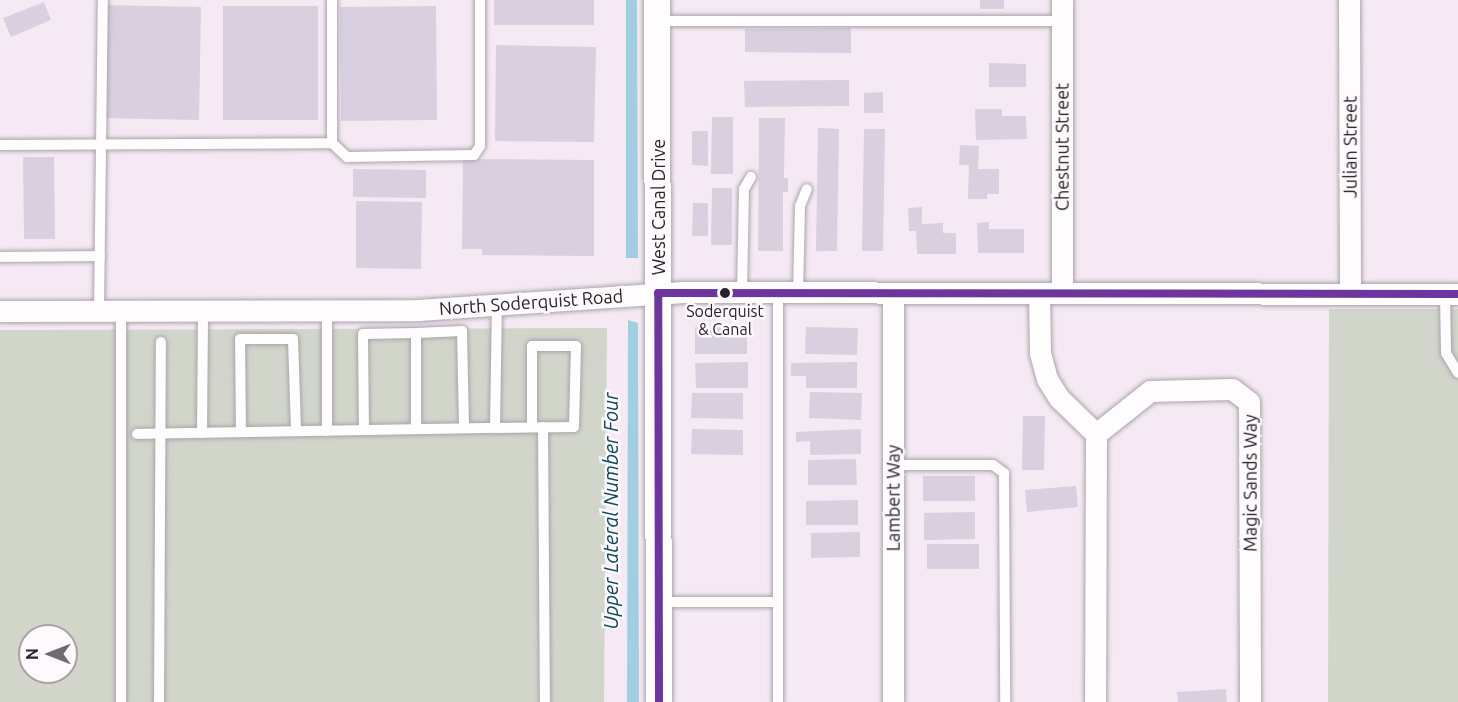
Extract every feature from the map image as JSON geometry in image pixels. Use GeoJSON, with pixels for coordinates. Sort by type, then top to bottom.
{"type":"FeatureCollection","features":[{"type":"Feature","properties":{"kind":"street","name":"Julian Street"},"geometry":{"type":"LineString","coordinates":[[1349,0],[1350,293]]}},
{"type":"Feature","properties":{"kind":"street","name":"Chestnut Street"},"geometry":{"type":"LineString","coordinates":[[1062,10],[1062,293]]}},
{"type":"Feature","properties":{"kind":"street","name":"West Canal Drive"},"geometry":{"type":"LineString","coordinates":[[657,11],[659,702]]}},
{"type":"Feature","properties":{"kind":"street","name":"North Soderquist Road"},"geometry":{"type":"LineString","coordinates":[[0,311],[327,310],[497,305],[658,293],[1451,294]]}},
{"type":"Feature","properties":{"kind":"street","name":"Lambert Way"},"geometry":{"type":"LineString","coordinates":[[892,294],[893,702]]}},
{"type":"Feature","properties":{"kind":"street"},"geometry":{"type":"LineString","coordinates":[[1039,294],[1039,345],[1044,370],[1059,398],[1096,434],[1095,702]]}},
{"type":"Feature","properties":{"kind":"street","name":"Magic Sands Way"},"geometry":{"type":"LineString","coordinates":[[1096,434],[1150,391],[1232,389],[1249,402],[1250,702]]}},
{"type":"Feature","properties":{"kind":"lane"},"geometry":{"type":"LineString","coordinates":[[99,311],[99,144],[103,0]]}},
{"type":"Feature","properties":{"kind":"lane"},"geometry":{"type":"LineString","coordinates":[[332,0],[332,143]]}},
{"type":"Feature","properties":{"kind":"lane"},"geometry":{"type":"LineString","coordinates":[[0,145],[332,143],[347,157],[474,155],[480,146],[480,0]]}},
{"type":"Feature","properties":{"kind":"lane"},"geometry":{"type":"LineString","coordinates":[[657,11],[1062,10]]}},
{"type":"Feature","properties":{"kind":"lane"},"geometry":{"type":"LineString","coordinates":[[742,293],[744,189],[751,177]]}},
{"type":"Feature","properties":{"kind":"lane"},"geometry":{"type":"LineString","coordinates":[[778,702],[778,602],[788,294],[800,206],[807,189]]}},
{"type":"Feature","properties":{"kind":"lane"},"geometry":{"type":"LineString","coordinates":[[0,257],[100,256]]}},
{"type":"Feature","properties":{"kind":"lane"},"geometry":{"type":"LineString","coordinates":[[1451,294],[1446,353],[1458,371]]}},
{"type":"Feature","properties":{"kind":"lane"},"geometry":{"type":"LineString","coordinates":[[495,428],[497,305]]}},
{"type":"Feature","properties":{"kind":"lane"},"geometry":{"type":"LineString","coordinates":[[202,433],[203,310]]}},
{"type":"Feature","properties":{"kind":"lane"},"geometry":{"type":"LineString","coordinates":[[327,310],[327,431]]}},
{"type":"Feature","properties":{"kind":"lane"},"geometry":{"type":"LineString","coordinates":[[121,311],[121,702]]}},
{"type":"Feature","properties":{"kind":"lane"},"geometry":{"type":"LineString","coordinates":[[364,430],[363,334],[462,331],[464,428]]}},
{"type":"Feature","properties":{"kind":"lane"},"geometry":{"type":"LineString","coordinates":[[416,333],[416,429]]}},
{"type":"Feature","properties":{"kind":"lane"},"geometry":{"type":"LineString","coordinates":[[241,432],[240,339],[293,339],[296,431]]}},
{"type":"Feature","properties":{"kind":"lane"},"geometry":{"type":"LineString","coordinates":[[159,702],[160,342]]}},
{"type":"Feature","properties":{"kind":"lane"},"geometry":{"type":"LineString","coordinates":[[137,434],[464,428],[537,427],[574,427],[576,346],[532,346],[537,427],[545,702]]}},
{"type":"Feature","properties":{"kind":"lane"},"geometry":{"type":"LineString","coordinates":[[893,465],[993,465],[1004,473],[1005,702]]}},
{"type":"Feature","properties":{"kind":"lane"},"geometry":{"type":"LineString","coordinates":[[659,602],[778,602]]}},
{"type":"Feature","properties":{"kind":"shaded area"},"geometry":{"type":"Polygon","coordinates":[[[1329,309],[1458,309],[1458,702],[1328,702],[1329,309]]]}},
{"type":"Feature","properties":{"kind":"shaded area"},"geometry":{"type":"Polygon","coordinates":[[[607,328],[604,702],[0,702],[0,330],[607,328]]]}},
{"type":"Feature","properties":{"kind":"water"},"geometry":{"type":"Polygon","coordinates":[[[626,0],[637,0],[638,258],[626,258],[626,0]]]}},
{"type":"Feature","properties":{"kind":"water"},"geometry":{"type":"Polygon","coordinates":[[[628,320],[638,323],[639,702],[627,702],[628,320]]]}},
{"type":"Feature","properties":{"kind":"building"},"geometry":{"type":"Polygon","coordinates":[[[494,0],[594,0],[594,25],[494,25],[494,0]]]}},
{"type":"Feature","properties":{"kind":"building"},"geometry":{"type":"Polygon","coordinates":[[[980,0],[1004,0],[1004,9],[980,9],[980,0]]]}},
{"type":"Feature","properties":{"kind":"building"},"geometry":{"type":"Polygon","coordinates":[[[44,2],[51,20],[11,37],[3,18],[44,2]]]}},
{"type":"Feature","properties":{"kind":"building"},"geometry":{"type":"Polygon","coordinates":[[[105,5],[201,7],[199,120],[103,118],[105,5]]]}},
{"type":"Feature","properties":{"kind":"building"},"geometry":{"type":"Polygon","coordinates":[[[223,6],[318,6],[318,120],[223,120],[223,6]]]}},
{"type":"Feature","properties":{"kind":"building"},"geometry":{"type":"Polygon","coordinates":[[[436,6],[437,120],[341,121],[340,7],[436,6]]]}},
{"type":"Feature","properties":{"kind":"building"},"geometry":{"type":"Polygon","coordinates":[[[851,28],[851,53],[745,52],[745,29],[851,28]]]}},
{"type":"Feature","properties":{"kind":"building"},"geometry":{"type":"Polygon","coordinates":[[[496,45],[596,47],[594,142],[495,141],[496,45]]]}},
{"type":"Feature","properties":{"kind":"building"},"geometry":{"type":"Polygon","coordinates":[[[989,63],[1026,64],[1026,87],[989,87],[989,63]]]}},
{"type":"Feature","properties":{"kind":"building"},"geometry":{"type":"Polygon","coordinates":[[[849,80],[849,106],[745,107],[744,81],[849,80]]]}},
{"type":"Feature","properties":{"kind":"building"},"geometry":{"type":"Polygon","coordinates":[[[883,92],[883,113],[864,113],[864,93],[883,92]]]}},
{"type":"Feature","properties":{"kind":"building"},"geometry":{"type":"Polygon","coordinates":[[[975,109],[1002,109],[1002,116],[1026,116],[1027,139],[976,140],[975,109]]]}},
{"type":"Feature","properties":{"kind":"building"},"geometry":{"type":"Polygon","coordinates":[[[712,117],[733,117],[733,174],[711,174],[712,117]]]}},
{"type":"Feature","properties":{"kind":"building"},"geometry":{"type":"Polygon","coordinates":[[[759,118],[785,118],[784,178],[788,178],[788,192],[783,192],[783,251],[758,251],[759,118]]]}},
{"type":"Feature","properties":{"kind":"building"},"geometry":{"type":"Polygon","coordinates":[[[818,128],[839,129],[837,251],[816,251],[818,128]]]}},
{"type":"Feature","properties":{"kind":"building"},"geometry":{"type":"Polygon","coordinates":[[[864,129],[885,129],[883,251],[862,251],[864,129]]]}},
{"type":"Feature","properties":{"kind":"building"},"geometry":{"type":"Polygon","coordinates":[[[692,131],[708,131],[708,166],[692,165],[692,131]]]}},
{"type":"Feature","properties":{"kind":"building"},"geometry":{"type":"Polygon","coordinates":[[[960,145],[979,146],[978,169],[999,169],[999,194],[987,194],[987,199],[968,199],[969,165],[959,165],[960,145]]]}},
{"type":"Feature","properties":{"kind":"building"},"geometry":{"type":"Polygon","coordinates":[[[23,157],[54,157],[55,239],[24,239],[23,157]]]}},
{"type":"Feature","properties":{"kind":"building"},"geometry":{"type":"Polygon","coordinates":[[[463,159],[594,160],[594,256],[482,255],[482,249],[462,249],[463,159]]]}},
{"type":"Feature","properties":{"kind":"building"},"geometry":{"type":"Polygon","coordinates":[[[353,169],[426,170],[426,198],[353,197],[353,169]]]}},
{"type":"Feature","properties":{"kind":"building"},"geometry":{"type":"Polygon","coordinates":[[[712,188],[732,188],[732,245],[711,245],[712,188]]]}},
{"type":"Feature","properties":{"kind":"building"},"geometry":{"type":"Polygon","coordinates":[[[356,201],[422,202],[421,269],[356,268],[356,201]]]}},
{"type":"Feature","properties":{"kind":"building"},"geometry":{"type":"Polygon","coordinates":[[[693,203],[708,203],[708,236],[692,236],[693,203]]]}},
{"type":"Feature","properties":{"kind":"building"},"geometry":{"type":"Polygon","coordinates":[[[922,207],[922,224],[943,223],[943,233],[956,233],[956,254],[917,254],[916,231],[909,231],[908,208],[922,207]]]}},
{"type":"Feature","properties":{"kind":"building"},"geometry":{"type":"Polygon","coordinates":[[[989,222],[989,229],[1024,229],[1024,253],[978,253],[977,223],[989,222]]]}},
{"type":"Feature","properties":{"kind":"building"},"geometry":{"type":"Polygon","coordinates":[[[695,327],[747,328],[747,354],[695,354],[695,327]]]}},
{"type":"Feature","properties":{"kind":"building"},"geometry":{"type":"Polygon","coordinates":[[[806,327],[858,328],[857,355],[805,354],[806,327]]]}},
{"type":"Feature","properties":{"kind":"building"},"geometry":{"type":"Polygon","coordinates":[[[748,362],[748,388],[696,388],[695,363],[748,362]]]}},
{"type":"Feature","properties":{"kind":"building"},"geometry":{"type":"Polygon","coordinates":[[[857,362],[857,388],[806,388],[806,376],[791,376],[791,363],[857,362]]]}},
{"type":"Feature","properties":{"kind":"building"},"geometry":{"type":"Polygon","coordinates":[[[810,392],[862,393],[861,420],[809,418],[810,392]]]}},
{"type":"Feature","properties":{"kind":"building"},"geometry":{"type":"Polygon","coordinates":[[[692,393],[743,393],[743,419],[691,418],[692,393]]]}},
{"type":"Feature","properties":{"kind":"building"},"geometry":{"type":"Polygon","coordinates":[[[1023,416],[1045,416],[1044,470],[1022,470],[1023,416]]]}},
{"type":"Feature","properties":{"kind":"building"},"geometry":{"type":"Polygon","coordinates":[[[692,429],[743,430],[743,455],[691,454],[692,429]]]}},
{"type":"Feature","properties":{"kind":"building"},"geometry":{"type":"Polygon","coordinates":[[[861,429],[861,454],[810,455],[810,441],[796,442],[796,432],[861,429]]]}},
{"type":"Feature","properties":{"kind":"building"},"geometry":{"type":"Polygon","coordinates":[[[856,459],[857,485],[808,485],[808,460],[856,459]]]}},
{"type":"Feature","properties":{"kind":"building"},"geometry":{"type":"Polygon","coordinates":[[[923,476],[975,476],[975,501],[923,501],[923,476]]]}},
{"type":"Feature","properties":{"kind":"building"},"geometry":{"type":"Polygon","coordinates":[[[1076,486],[1078,507],[1027,512],[1025,490],[1076,486]]]}},
{"type":"Feature","properties":{"kind":"building"},"geometry":{"type":"Polygon","coordinates":[[[858,500],[858,525],[806,525],[806,501],[858,500]]]}},
{"type":"Feature","properties":{"kind":"building"},"geometry":{"type":"Polygon","coordinates":[[[975,512],[975,539],[924,540],[924,513],[975,512]]]}},
{"type":"Feature","properties":{"kind":"building"},"geometry":{"type":"Polygon","coordinates":[[[860,532],[860,557],[811,558],[811,533],[860,532]]]}},
{"type":"Feature","properties":{"kind":"building"},"geometry":{"type":"Polygon","coordinates":[[[927,544],[979,544],[979,569],[927,569],[927,544]]]}},
{"type":"Feature","properties":{"kind":"building"},"geometry":{"type":"Polygon","coordinates":[[[1226,689],[1227,702],[1178,702],[1177,692],[1226,689]]]}},
{"type":"Feature","properties":{"kind":"transit line"},"geometry":{"type":"LineString","coordinates":[[659,702],[658,293],[1458,294]]}},
{"type":"Feature","properties":{"kind":"place","name":"Soderquist & Canal"},"geometry":{"type":"Point","coordinates":[725,293]}},
{"type":"Feature","properties":{"kind":"water label","name":"Upper Lateral Number Four"},"geometry":{"type":"Point","coordinates":[610,511]}}]}
